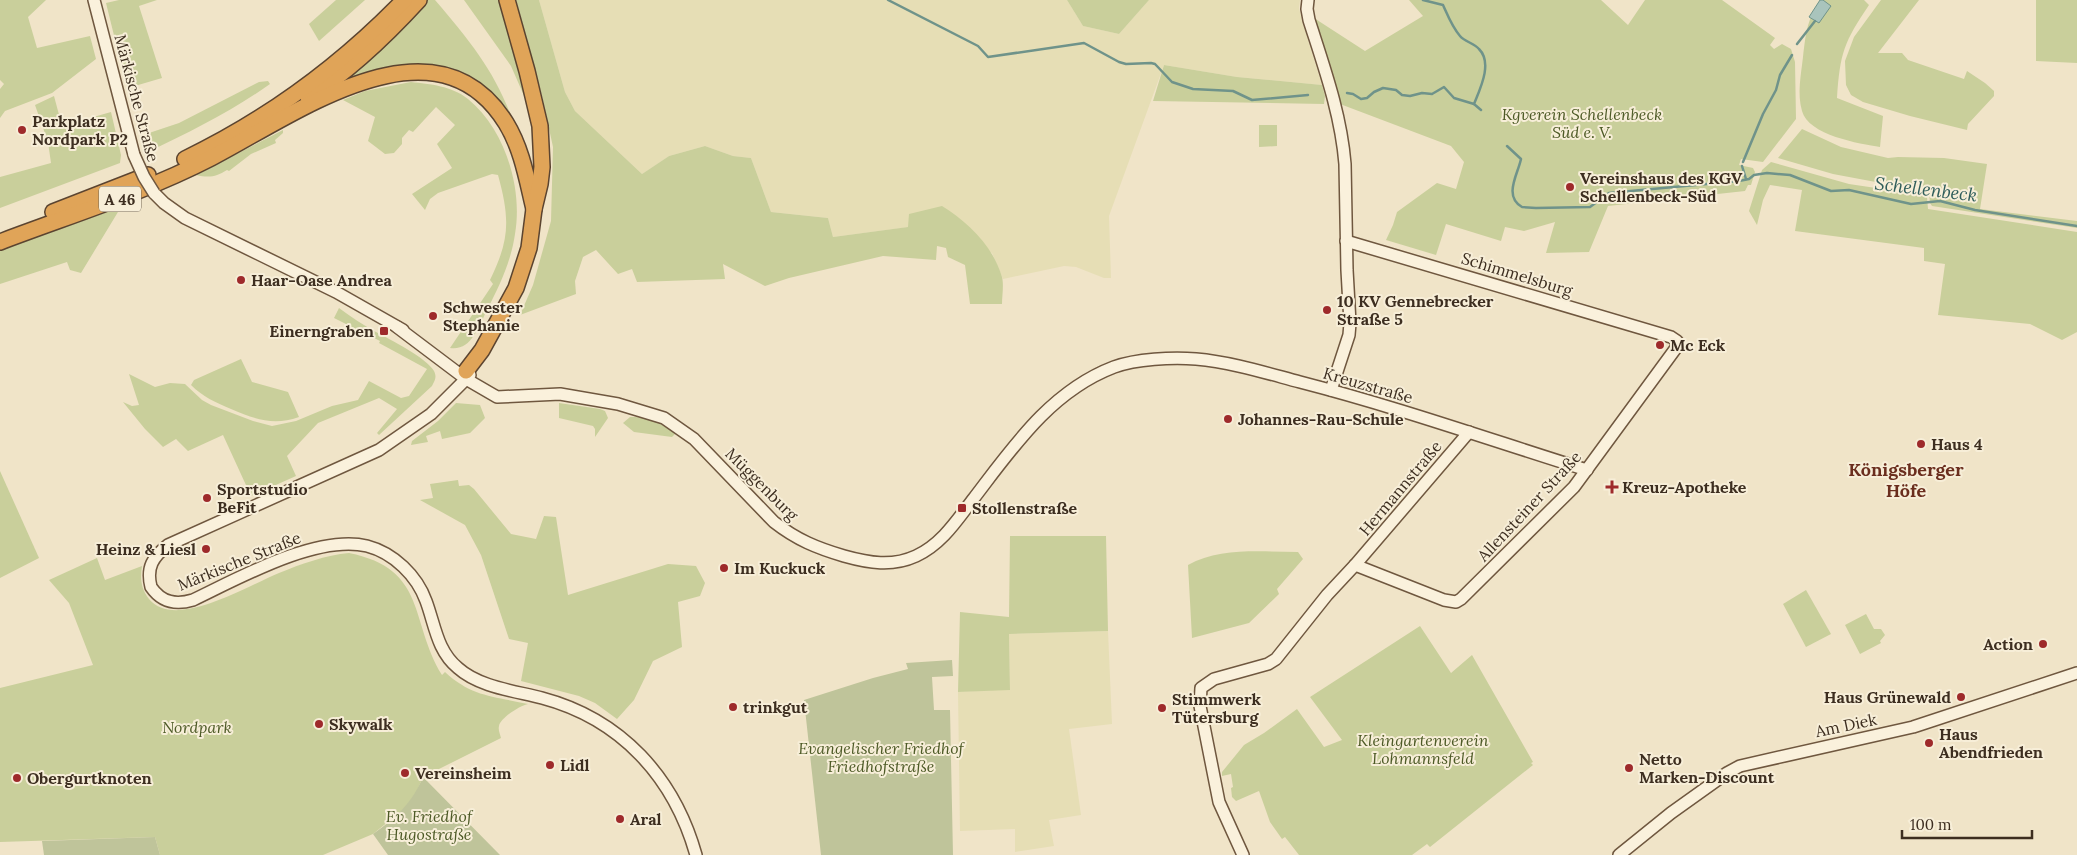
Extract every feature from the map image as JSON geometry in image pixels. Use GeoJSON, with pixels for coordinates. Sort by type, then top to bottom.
{"type":"FeatureCollection","features":[{"type":"Feature","properties":{"kind":"highway"},"geometry":{"type":"LineString","coordinates":[[466,375],[490,342],[503,319],[524,267],[542,167],[540,126],[507,0]]}},
{"type":"Feature","properties":{"kind":"highway","name":"A 46"},"geometry":{"type":"LineString","coordinates":[[0,242],[124,197],[211,158],[235,144],[255,128],[321,89],[374,46],[412,2]]}},
{"type":"Feature","properties":{"kind":"highway","name":"A 46"},"geometry":{"type":"LineString","coordinates":[[0,232],[134,182],[226,138],[280,105],[412,2]]}},
{"type":"Feature","properties":{"kind":"highway"},"geometry":{"type":"LineString","coordinates":[[235,144],[320,100],[363,81],[398,73],[435,73],[461,80],[494,105],[506,123],[519,151],[534,209]]}},
{"type":"Feature","properties":{"kind":"main road","name":"Märkische Straße"},"geometry":{"type":"LineString","coordinates":[[94,0],[134,155],[144,178],[154,193],[164,203],[185,218],[336,292],[408,332],[466,375],[390,443],[367,456],[168,545],[155,556],[151,564],[151,587],[162,598],[174,603],[182,603],[194,600],[280,560],[327,545],[348,543],[368,546],[383,552],[404,567],[416,582],[425,599],[438,641],[447,657],[466,675],[480,681],[580,710],[613,730],[639,753],[666,788],[680,814],[696,855]]}},
{"type":"Feature","properties":{"kind":"main road"},"geometry":{"type":"LineString","coordinates":[[1308,0],[1309,20],[1331,92],[1344,147],[1350,323],[1349,334],[1331,390]]}},
{"type":"Feature","properties":{"kind":"main road","name":"Schimmelsburg"},"geometry":{"type":"LineString","coordinates":[[1346,240],[1671,337],[1677,341]]}},
{"type":"Feature","properties":{"kind":"main road","name":"Allensteiner Straße"},"geometry":{"type":"LineString","coordinates":[[1355,565],[1444,600],[1456,602],[1461,599],[1574,487],[1676,348],[1677,341]]}},
{"type":"Feature","properties":{"kind":"main road","name":"Kreuzstraße"},"geometry":{"type":"LineString","coordinates":[[1136,362],[1196,359],[1222,362],[1331,390],[1587,470]]}},
{"type":"Feature","properties":{"kind":"main road","name":"Müggenburg"},"geometry":{"type":"LineString","coordinates":[[466,375],[497,395],[507,398],[535,394],[560,394],[618,404],[664,418],[694,438],[774,522],[789,534],[828,551],[872,563],[886,564],[916,556],[939,542],[1019,439],[1036,420],[1055,404],[1094,376],[1116,367],[1136,362]]}},
{"type":"Feature","properties":{"kind":"main road","name":"Hermannstraße"},"geometry":{"type":"LineString","coordinates":[[1243,855],[1219,802],[1200,706],[1201,688],[1214,679],[1268,664],[1276,659],[1327,595],[1469,432]]}},
{"type":"Feature","properties":{"kind":"main road","name":"Am Diek"},"geometry":{"type":"LineString","coordinates":[[1619,855],[1727,772],[1746,764],[1913,727],[2007,697],[2064,675],[2077,673]]}},
{"type":"Feature","properties":{"kind":"shaded area"},"geometry":{"type":"Polygon","coordinates":[[[539,0],[1067,0],[1083,26],[1119,34],[1149,0],[1300,0],[1299,8],[1302,21],[1322,85],[1237,77],[1164,65],[1109,216],[1111,278],[1104,278],[1076,267],[1064,266],[1003,279],[992,253],[909,227],[833,237],[828,218],[771,212],[751,158],[733,156],[705,146],[669,156],[642,174],[575,111],[565,92],[539,0]]]}},
{"type":"Feature","properties":{"kind":"shaded area"},"geometry":{"type":"Polygon","coordinates":[[[1108,631],[1112,724],[1069,729],[1081,815],[1049,820],[1054,846],[1015,852],[1015,829],[960,831],[958,692],[1010,689],[1009,634],[1108,631]]]}},
{"type":"Feature","properties":{"kind":"green space"},"geometry":{"type":"Polygon","coordinates":[[[0,0],[46,0],[28,17],[37,48],[90,36],[96,59],[52,93],[5,111],[0,118],[0,89],[4,84],[0,80],[0,0]]]}},
{"type":"Feature","properties":{"kind":"green space"},"geometry":{"type":"Polygon","coordinates":[[[119,0],[157,0],[139,6],[162,78],[128,88],[106,3],[119,0]]]}},
{"type":"Feature","properties":{"kind":"green space"},"geometry":{"type":"Polygon","coordinates":[[[336,0],[365,0],[319,41],[309,24],[336,0]]]}},
{"type":"Feature","properties":{"kind":"green space"},"geometry":{"type":"Polygon","coordinates":[[[423,0],[435,0],[464,34],[487,67],[506,103],[521,146],[447,71],[326,91],[423,0]]]}},
{"type":"Feature","properties":{"kind":"green space"},"geometry":{"type":"Polygon","coordinates":[[[464,0],[503,0],[535,121],[511,66],[464,0]]]}},
{"type":"Feature","properties":{"kind":"green space"},"geometry":{"type":"Polygon","coordinates":[[[516,0],[539,0],[565,92],[575,111],[642,174],[669,156],[705,146],[733,156],[751,158],[771,212],[828,218],[833,237],[908,227],[909,214],[942,206],[961,219],[986,245],[1002,277],[1002,304],[970,304],[965,265],[948,257],[946,248],[937,246],[936,260],[883,256],[789,278],[765,286],[723,264],[725,279],[637,282],[632,269],[618,274],[596,250],[583,257],[575,281],[576,294],[520,315],[533,285],[551,221],[553,147],[542,96],[516,0]]]}},
{"type":"Feature","properties":{"kind":"green space"},"geometry":{"type":"Polygon","coordinates":[[[1067,0],[1149,0],[1119,34],[1083,26],[1067,0]]]}},
{"type":"Feature","properties":{"kind":"green space","name":"Kgverein Schellenbeck Süd e. V."},"geometry":{"type":"Polygon","coordinates":[[[1409,0],[1601,0],[1628,25],[1645,0],[1722,0],[1775,38],[1770,45],[1774,49],[1782,44],[1791,49],[1795,62],[1796,119],[1763,162],[1741,159],[1739,165],[1753,168],[1755,172],[1751,185],[1748,185],[1745,191],[1608,206],[1589,252],[1546,253],[1555,222],[1524,231],[1505,227],[1501,241],[1446,224],[1436,255],[1386,240],[1397,212],[1437,183],[1456,189],[1464,162],[1451,146],[1340,104],[1314,18],[1365,51],[1423,16],[1409,0]]]}},
{"type":"Feature","properties":{"kind":"green space"},"geometry":{"type":"Polygon","coordinates":[[[1820,0],[1864,0],[1869,5],[1845,48],[1837,98],[1883,116],[1880,147],[1848,141],[1824,132],[1806,119],[1802,111],[1800,84],[1806,35],[1809,22],[1820,0]]]}},
{"type":"Feature","properties":{"kind":"green space"},"geometry":{"type":"Polygon","coordinates":[[[1881,0],[1919,0],[1878,53],[1902,53],[1908,60],[1964,79],[1967,71],[1994,91],[1994,96],[1968,124],[1967,130],[1863,102],[1851,95],[1846,85],[1845,61],[1854,37],[1881,0]]]}},
{"type":"Feature","properties":{"kind":"green space"},"geometry":{"type":"Polygon","coordinates":[[[2036,0],[2077,0],[2077,63],[2036,61],[2036,0]]]}},
{"type":"Feature","properties":{"kind":"green space"},"geometry":{"type":"Polygon","coordinates":[[[1164,65],[1237,77],[1322,85],[1325,96],[1324,104],[1153,101],[1164,65]]]}},
{"type":"Feature","properties":{"kind":"green space"},"geometry":{"type":"Polygon","coordinates":[[[268,81],[270,84],[226,112],[148,152],[144,151],[141,145],[146,134],[179,123],[259,82],[268,81]]]}},
{"type":"Feature","properties":{"kind":"green space"},"geometry":{"type":"Polygon","coordinates":[[[411,82],[448,88],[468,99],[492,126],[508,160],[513,179],[517,216],[513,244],[504,274],[477,331],[469,342],[457,348],[450,348],[493,284],[490,280],[497,266],[506,229],[505,204],[498,175],[492,174],[438,193],[430,199],[425,210],[412,194],[452,168],[437,144],[455,125],[436,107],[413,132],[409,130],[402,138],[402,144],[394,153],[385,154],[368,141],[375,117],[343,100],[365,91],[411,82]]]}},
{"type":"Feature","properties":{"kind":"green space"},"geometry":{"type":"Polygon","coordinates":[[[54,96],[62,126],[111,112],[121,155],[120,163],[0,208],[0,177],[51,163],[48,142],[35,105],[54,96]]]}},
{"type":"Feature","properties":{"kind":"green space"},"geometry":{"type":"Polygon","coordinates":[[[1259,125],[1277,125],[1277,146],[1259,147],[1259,125]]]}},
{"type":"Feature","properties":{"kind":"green space"},"geometry":{"type":"Polygon","coordinates":[[[1802,129],[1841,147],[1888,158],[1944,158],[1987,164],[1980,209],[2077,221],[2077,228],[1932,206],[1929,192],[1833,174],[1778,158],[1802,129]]]}},
{"type":"Feature","properties":{"kind":"green space"},"geometry":{"type":"Polygon","coordinates":[[[283,130],[283,133],[275,140],[276,143],[251,154],[229,171],[227,170],[212,176],[196,175],[283,130]]]}},
{"type":"Feature","properties":{"kind":"green space"},"geometry":{"type":"Polygon","coordinates":[[[1771,162],[1849,184],[1923,195],[1927,197],[1928,209],[2077,232],[2077,332],[2062,340],[2030,324],[1938,315],[1945,264],[1924,261],[1924,248],[1795,231],[1802,190],[1770,185],[1763,200],[1757,225],[1749,211],[1762,170],[1771,162]]]}},
{"type":"Feature","properties":{"kind":"green space"},"geometry":{"type":"Polygon","coordinates":[[[121,207],[81,273],[70,270],[67,262],[0,284],[0,250],[121,207]]]}},
{"type":"Feature","properties":{"kind":"green space"},"geometry":{"type":"Polygon","coordinates":[[[339,308],[362,324],[424,360],[434,371],[434,382],[379,435],[377,433],[397,409],[379,398],[318,423],[287,456],[296,476],[251,496],[223,435],[188,451],[176,439],[163,447],[123,402],[132,406],[139,405],[129,374],[155,387],[170,383],[185,384],[202,400],[211,405],[272,426],[296,421],[332,406],[358,400],[369,381],[401,398],[409,396],[427,369],[379,343],[380,341],[334,318],[339,308]]]}},
{"type":"Feature","properties":{"kind":"green space"},"geometry":{"type":"Polygon","coordinates":[[[241,359],[252,382],[288,392],[299,417],[281,421],[256,418],[214,401],[191,385],[194,380],[241,359]]]}},
{"type":"Feature","properties":{"kind":"green space"},"geometry":{"type":"Polygon","coordinates":[[[456,403],[480,405],[485,418],[470,433],[442,439],[440,431],[426,436],[428,442],[411,445],[412,441],[438,421],[456,403]]]}},
{"type":"Feature","properties":{"kind":"green space"},"geometry":{"type":"Polygon","coordinates":[[[559,403],[600,409],[605,411],[608,418],[595,437],[593,426],[559,418],[559,403]]]}},
{"type":"Feature","properties":{"kind":"green space"},"geometry":{"type":"Polygon","coordinates":[[[630,417],[654,421],[675,434],[672,437],[634,432],[623,423],[630,417]]]}},
{"type":"Feature","properties":{"kind":"green space"},"geometry":{"type":"Polygon","coordinates":[[[0,471],[39,558],[0,578],[0,471]]]}},
{"type":"Feature","properties":{"kind":"green space"},"geometry":{"type":"Polygon","coordinates":[[[458,480],[459,486],[469,485],[474,489],[511,534],[536,539],[544,516],[556,517],[568,595],[668,564],[696,566],[705,583],[700,596],[678,602],[682,647],[653,661],[634,700],[617,719],[595,703],[579,696],[521,681],[528,643],[509,639],[481,555],[465,525],[420,500],[433,498],[430,484],[458,480]]]}},
{"type":"Feature","properties":{"kind":"green space"},"geometry":{"type":"Polygon","coordinates":[[[1010,536],[1106,536],[1108,631],[1009,634],[1010,690],[958,692],[960,612],[1009,617],[1010,536]]]}},
{"type":"Feature","properties":{"kind":"green space"},"geometry":{"type":"Polygon","coordinates":[[[1256,551],[1298,552],[1303,559],[1277,589],[1279,594],[1249,623],[1192,638],[1188,565],[1200,559],[1227,553],[1256,551]]]}},
{"type":"Feature","properties":{"kind":"green space","name":"Nordpark"},"geometry":{"type":"Polygon","coordinates":[[[349,553],[374,561],[392,571],[404,584],[413,600],[432,655],[442,675],[445,672],[474,691],[528,704],[516,709],[503,719],[499,728],[501,738],[423,777],[416,793],[405,808],[373,834],[323,855],[160,855],[155,837],[0,842],[0,688],[93,665],[69,603],[49,580],[97,558],[105,580],[142,566],[142,584],[149,599],[161,608],[176,610],[212,603],[296,566],[349,553]]]}},
{"type":"Feature","properties":{"kind":"green space"},"geometry":{"type":"Polygon","coordinates":[[[1806,590],[1831,634],[1806,647],[1783,604],[1806,590]]]}},
{"type":"Feature","properties":{"kind":"green space"},"geometry":{"type":"Polygon","coordinates":[[[1866,614],[1874,629],[1881,629],[1885,635],[1880,641],[1881,643],[1860,654],[1845,625],[1866,614]]]}},
{"type":"Feature","properties":{"kind":"green space","name":"Kleingartenverein Lohmannsfeld"},"geometry":{"type":"Polygon","coordinates":[[[1420,626],[1451,673],[1472,655],[1533,765],[1430,847],[1427,844],[1412,855],[1299,855],[1285,837],[1282,839],[1270,822],[1259,791],[1236,801],[1232,797],[1231,774],[1222,776],[1222,772],[1244,745],[1297,709],[1324,747],[1342,740],[1310,697],[1420,626]]]}},
{"type":"Feature","properties":{"kind":"green space","name":"Evangelischer Friedhof Friedhofstraße"},"geometry":{"type":"Polygon","coordinates":[[[952,660],[953,676],[932,677],[934,710],[950,710],[953,855],[821,855],[804,700],[908,669],[906,663],[952,660]]]}},
{"type":"Feature","properties":{"kind":"green space","name":"Ev. Friedhof Hugostraße"},"geometry":{"type":"Polygon","coordinates":[[[423,777],[500,855],[388,855],[373,834],[403,809],[414,795],[423,777]]]}},
{"type":"Feature","properties":{"kind":"green space"},"geometry":{"type":"Polygon","coordinates":[[[155,837],[160,855],[44,855],[42,841],[155,837]]]}},
{"type":"Feature","properties":{"kind":"water"},"geometry":{"type":"Polygon","coordinates":[[[1820,0],[1831,6],[1819,23],[1809,17],[1820,0]]]}},
{"type":"Feature","properties":{"kind":"waterway"},"geometry":{"type":"LineString","coordinates":[[888,0],[978,46],[988,57],[1084,43],[1119,62],[1126,64],[1155,64],[1172,82],[1193,89],[1233,91],[1252,100],[1308,95]]}},
{"type":"Feature","properties":{"kind":"waterway","name":"Schellenbeck"},"geometry":{"type":"LineString","coordinates":[[1423,0],[1443,5],[1457,33],[1477,47],[1483,55],[1485,61],[1484,76],[1474,104],[1481,110]]}},
{"type":"Feature","properties":{"kind":"waterway"},"geometry":{"type":"LineString","coordinates":[[1797,44],[1815,21]]}},
{"type":"Feature","properties":{"kind":"waterway"},"geometry":{"type":"LineString","coordinates":[[1743,162],[1763,114],[1776,90],[1780,75],[1792,55]]}},
{"type":"Feature","properties":{"kind":"waterway"},"geometry":{"type":"LineString","coordinates":[[1347,93],[1361,99],[1367,98],[1383,88],[1396,90],[1402,95],[1410,96],[1422,93],[1432,94],[1444,87],[1454,98],[1474,104]]}},
{"type":"Feature","properties":{"kind":"waterway","name":"Schellenbeck"},"geometry":{"type":"LineString","coordinates":[[1507,146],[1521,159],[1513,184],[1513,197],[1522,207],[1590,207],[1609,193],[1739,181],[1749,179],[1754,175],[1767,173],[1790,175],[1831,191],[1849,190],[1911,204],[1940,201],[1975,210],[2077,226]]}},
{"type":"Feature","properties":{"kind":"waterway"},"geometry":{"type":"LineString","coordinates":[[1742,166],[1746,179]]}},
{"type":"Feature","properties":{"kind":"place","name":"Parkplatz Nordpark P2"},"geometry":{"type":"Point","coordinates":[22,130]}},
{"type":"Feature","properties":{"kind":"place","name":"Vereinshaus des KGV Schellenbeck-Süd"},"geometry":{"type":"Point","coordinates":[1570,187]}},
{"type":"Feature","properties":{"kind":"place","name":"Haar-Oase Andrea"},"geometry":{"type":"Point","coordinates":[241,280]}},
{"type":"Feature","properties":{"kind":"place","name":"10 KV Gennebrecker Straße 5"},"geometry":{"type":"Point","coordinates":[1327,310]}},
{"type":"Feature","properties":{"kind":"place","name":"Schwester Stephanie"},"geometry":{"type":"Point","coordinates":[433,316]}},
{"type":"Feature","properties":{"kind":"place","name":"Einerngraben"},"geometry":{"type":"Point","coordinates":[384,331]}},
{"type":"Feature","properties":{"kind":"place","name":"Mc Eck"},"geometry":{"type":"Point","coordinates":[1660,345]}},
{"type":"Feature","properties":{"kind":"place","name":"Johannes-Rau-Schule"},"geometry":{"type":"Point","coordinates":[1228,419]}},
{"type":"Feature","properties":{"kind":"place","name":"Haus 4"},"geometry":{"type":"Point","coordinates":[1921,444]}},
{"type":"Feature","properties":{"kind":"place","name":"Kreuz-Apotheke"},"geometry":{"type":"Point","coordinates":[1612,487]}},
{"type":"Feature","properties":{"kind":"place","name":"Sportstudio BeFit"},"geometry":{"type":"Point","coordinates":[207,498]}},
{"type":"Feature","properties":{"kind":"place","name":"Stollenstraße"},"geometry":{"type":"Point","coordinates":[962,508]}},
{"type":"Feature","properties":{"kind":"place","name":"Heinz & Liesl"},"geometry":{"type":"Point","coordinates":[206,549]}},
{"type":"Feature","properties":{"kind":"place","name":"Im Kuckuck"},"geometry":{"type":"Point","coordinates":[724,568]}},
{"type":"Feature","properties":{"kind":"place","name":"Action"},"geometry":{"type":"Point","coordinates":[2043,644]}},
{"type":"Feature","properties":{"kind":"place","name":"Haus Grünewald"},"geometry":{"type":"Point","coordinates":[1961,697]}},
{"type":"Feature","properties":{"kind":"place","name":"trinkgut"},"geometry":{"type":"Point","coordinates":[733,707]}},
{"type":"Feature","properties":{"kind":"place","name":"Stimmwerk Tütersburg"},"geometry":{"type":"Point","coordinates":[1162,708]}},
{"type":"Feature","properties":{"kind":"place","name":"Skywalk"},"geometry":{"type":"Point","coordinates":[319,724]}},
{"type":"Feature","properties":{"kind":"place","name":"Haus Abendfrieden"},"geometry":{"type":"Point","coordinates":[1929,743]}},
{"type":"Feature","properties":{"kind":"place","name":"Lidl"},"geometry":{"type":"Point","coordinates":[550,765]}},
{"type":"Feature","properties":{"kind":"place","name":"Netto Marken-Discount"},"geometry":{"type":"Point","coordinates":[1629,768]}},
{"type":"Feature","properties":{"kind":"place","name":"Vereinsheim"},"geometry":{"type":"Point","coordinates":[405,773]}},
{"type":"Feature","properties":{"kind":"place","name":"Obergurtknoten"},"geometry":{"type":"Point","coordinates":[17,778]}},
{"type":"Feature","properties":{"kind":"place","name":"Aral"},"geometry":{"type":"Point","coordinates":[620,819]}},
{"type":"Feature","properties":{"kind":"district","name":"Königsberger Höfe"},"geometry":{"type":"Point","coordinates":[1906,479]}}]}
